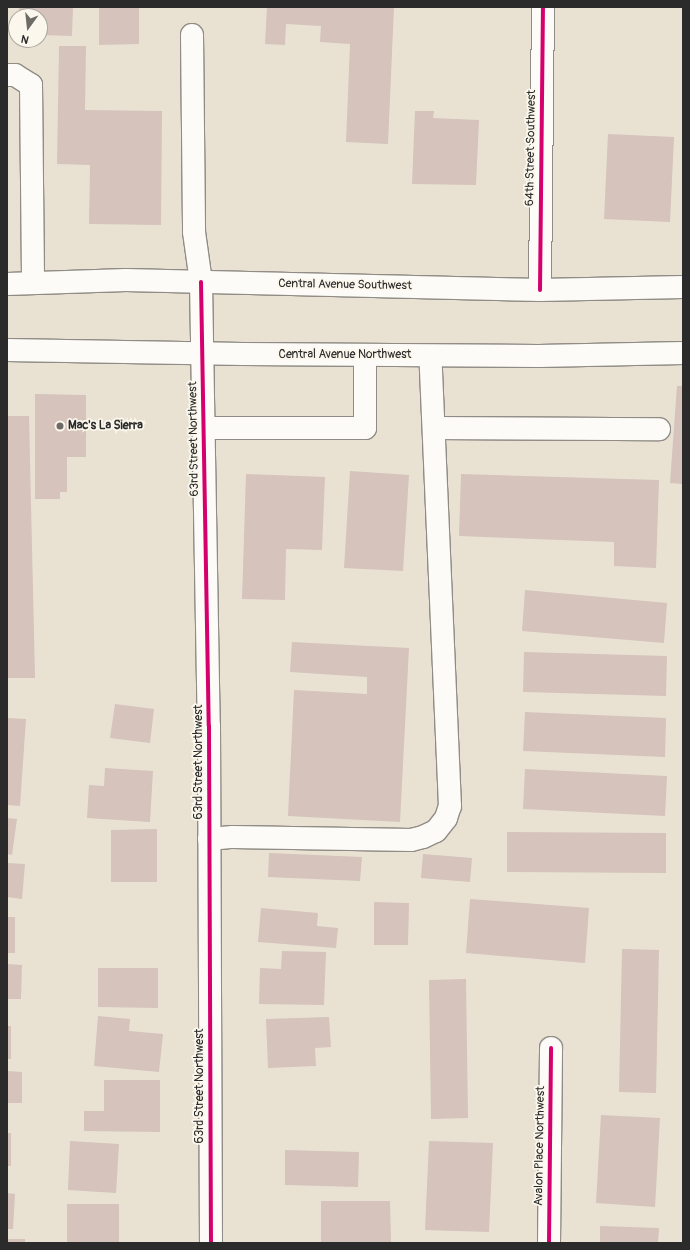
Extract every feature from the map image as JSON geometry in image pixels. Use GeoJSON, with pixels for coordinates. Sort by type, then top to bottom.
{"type":"FeatureCollection","features":[{"type":"Feature","properties":{"kind":"street","name":"64th Street Southwest"},"geometry":{"type":"LineString","coordinates":[[540,290],[543,7]]}},
{"type":"Feature","properties":{"kind":"street","name":"63rd Street Northwest"},"geometry":{"type":"LineString","coordinates":[[192,35],[194,232],[202,282],[209,839],[211,1243]]}},
{"type":"Feature","properties":{"kind":"street"},"geometry":{"type":"LineString","coordinates":[[7,75],[14,75],[32,85],[33,283]]}},
{"type":"Feature","properties":{"kind":"street","name":"Central Avenue Southwest"},"geometry":{"type":"LineString","coordinates":[[7,284],[126,280],[540,290],[683,287]]}},
{"type":"Feature","properties":{"kind":"street","name":"Central Avenue Northwest"},"geometry":{"type":"LineString","coordinates":[[7,350],[202,354],[430,356],[539,356],[683,353]]}},
{"type":"Feature","properties":{"kind":"street"},"geometry":{"type":"LineString","coordinates":[[204,428],[366,428],[365,355]]}},
{"type":"Feature","properties":{"kind":"street"},"geometry":{"type":"LineString","coordinates":[[209,839],[234,837],[411,840],[423,837],[436,831],[446,818],[450,806],[430,356]]}},
{"type":"Feature","properties":{"kind":"street"},"geometry":{"type":"LineString","coordinates":[[434,428],[659,429]]}},
{"type":"Feature","properties":{"kind":"street","name":"Avalon Place Northwest"},"geometry":{"type":"LineString","coordinates":[[549,1243],[551,1048]]}},
{"type":"Feature","properties":{"kind":"building"},"geometry":{"type":"Polygon","coordinates":[[[73,7],[72,36],[48,35],[48,8],[19,8],[73,7]]]}},
{"type":"Feature","properties":{"kind":"building"},"geometry":{"type":"Polygon","coordinates":[[[99,7],[139,7],[139,44],[99,45],[99,7]]]}},
{"type":"Feature","properties":{"kind":"building"},"geometry":{"type":"Polygon","coordinates":[[[267,7],[394,7],[388,144],[346,142],[350,44],[320,42],[321,26],[286,24],[285,45],[265,44],[267,7]]]}},
{"type":"Feature","properties":{"kind":"building"},"geometry":{"type":"Polygon","coordinates":[[[59,46],[86,46],[85,110],[162,111],[161,225],[89,224],[90,165],[57,164],[59,46]]]}},
{"type":"Feature","properties":{"kind":"building"},"geometry":{"type":"Polygon","coordinates":[[[415,111],[434,111],[433,118],[479,120],[476,185],[412,184],[415,111]]]}},
{"type":"Feature","properties":{"kind":"building"},"geometry":{"type":"Polygon","coordinates":[[[608,134],[674,137],[670,222],[604,219],[608,134]]]}},
{"type":"Feature","properties":{"kind":"building"},"geometry":{"type":"Polygon","coordinates":[[[677,386],[683,386],[683,484],[670,483],[677,386]]]}},
{"type":"Feature","properties":{"kind":"building","name":"Mac's La Sierra"},"geometry":{"type":"Polygon","coordinates":[[[35,394],[86,395],[86,457],[67,457],[67,492],[60,492],[60,499],[35,499],[35,394]]]}},
{"type":"Feature","properties":{"kind":"building"},"geometry":{"type":"Polygon","coordinates":[[[7,416],[29,416],[35,678],[7,678],[7,416]]]}},
{"type":"Feature","properties":{"kind":"building"},"geometry":{"type":"Polygon","coordinates":[[[350,471],[409,475],[403,571],[344,568],[350,471]]]}},
{"type":"Feature","properties":{"kind":"building"},"geometry":{"type":"Polygon","coordinates":[[[246,474],[325,477],[322,550],[286,549],[285,600],[242,599],[246,474]]]}},
{"type":"Feature","properties":{"kind":"building"},"geometry":{"type":"Polygon","coordinates":[[[461,474],[659,480],[656,568],[614,566],[614,542],[459,536],[461,474]]]}},
{"type":"Feature","properties":{"kind":"building"},"geometry":{"type":"Polygon","coordinates":[[[525,590],[667,603],[664,643],[522,631],[525,590]]]}},
{"type":"Feature","properties":{"kind":"building"},"geometry":{"type":"Polygon","coordinates":[[[292,642],[409,648],[400,822],[288,816],[294,690],[367,694],[367,677],[290,672],[292,642]]]}},
{"type":"Feature","properties":{"kind":"building"},"geometry":{"type":"Polygon","coordinates":[[[524,652],[667,656],[666,696],[523,692],[524,652]]]}},
{"type":"Feature","properties":{"kind":"building"},"geometry":{"type":"Polygon","coordinates":[[[115,704],[154,709],[150,743],[110,738],[115,704]]]}},
{"type":"Feature","properties":{"kind":"building"},"geometry":{"type":"Polygon","coordinates":[[[525,712],[666,718],[665,757],[523,751],[525,712]]]}},
{"type":"Feature","properties":{"kind":"building"},"geometry":{"type":"Polygon","coordinates":[[[7,718],[26,719],[20,806],[7,805],[7,718]]]}},
{"type":"Feature","properties":{"kind":"building"},"geometry":{"type":"Polygon","coordinates":[[[105,768],[153,771],[150,822],[87,818],[89,785],[104,786],[105,768]]]}},
{"type":"Feature","properties":{"kind":"building"},"geometry":{"type":"Polygon","coordinates":[[[525,769],[667,776],[665,816],[523,809],[525,769]]]}},
{"type":"Feature","properties":{"kind":"building"},"geometry":{"type":"Polygon","coordinates":[[[7,818],[17,819],[12,855],[7,854],[7,818]]]}},
{"type":"Feature","properties":{"kind":"building"},"geometry":{"type":"Polygon","coordinates":[[[157,829],[157,882],[111,882],[111,830],[157,829]]]}},
{"type":"Feature","properties":{"kind":"building"},"geometry":{"type":"Polygon","coordinates":[[[507,832],[666,833],[666,873],[507,872],[507,832]]]}},
{"type":"Feature","properties":{"kind":"building"},"geometry":{"type":"Polygon","coordinates":[[[269,853],[362,857],[360,881],[268,877],[269,853]]]}},
{"type":"Feature","properties":{"kind":"building"},"geometry":{"type":"Polygon","coordinates":[[[423,854],[472,858],[470,882],[421,878],[423,854]]]}},
{"type":"Feature","properties":{"kind":"building"},"geometry":{"type":"Polygon","coordinates":[[[7,863],[25,864],[22,899],[7,897],[7,863]]]}},
{"type":"Feature","properties":{"kind":"building"},"geometry":{"type":"Polygon","coordinates":[[[470,899],[589,908],[585,963],[466,953],[470,899]]]}},
{"type":"Feature","properties":{"kind":"building"},"geometry":{"type":"Polygon","coordinates":[[[374,902],[409,903],[408,945],[374,945],[374,902]]]}},
{"type":"Feature","properties":{"kind":"building"},"geometry":{"type":"Polygon","coordinates":[[[261,908],[318,913],[317,926],[338,928],[336,948],[258,942],[261,908]]]}},
{"type":"Feature","properties":{"kind":"building"},"geometry":{"type":"Polygon","coordinates":[[[7,917],[15,917],[15,953],[7,953],[7,917]]]}},
{"type":"Feature","properties":{"kind":"building"},"geometry":{"type":"Polygon","coordinates":[[[622,949],[659,950],[656,1093],[619,1092],[622,949]]]}},
{"type":"Feature","properties":{"kind":"building"},"geometry":{"type":"Polygon","coordinates":[[[282,951],[326,952],[324,1005],[259,1004],[260,968],[281,969],[282,951]]]}},
{"type":"Feature","properties":{"kind":"building"},"geometry":{"type":"Polygon","coordinates":[[[7,964],[22,965],[21,999],[7,999],[7,964]]]}},
{"type":"Feature","properties":{"kind":"building"},"geometry":{"type":"Polygon","coordinates":[[[98,968],[158,968],[158,1008],[98,1007],[98,968]]]}},
{"type":"Feature","properties":{"kind":"building"},"geometry":{"type":"Polygon","coordinates":[[[466,979],[468,1118],[431,1119],[429,980],[466,979]]]}},
{"type":"Feature","properties":{"kind":"building"},"geometry":{"type":"Polygon","coordinates":[[[98,1016],[130,1019],[129,1031],[163,1034],[159,1072],[94,1066],[98,1016]]]}},
{"type":"Feature","properties":{"kind":"building"},"geometry":{"type":"Polygon","coordinates":[[[329,1017],[331,1047],[315,1048],[316,1066],[268,1068],[266,1019],[329,1017]]]}},
{"type":"Feature","properties":{"kind":"building"},"geometry":{"type":"Polygon","coordinates":[[[7,1026],[11,1026],[11,1059],[7,1059],[7,1026]]]}},
{"type":"Feature","properties":{"kind":"building"},"geometry":{"type":"Polygon","coordinates":[[[7,1071],[22,1072],[22,1103],[7,1103],[7,1071]]]}},
{"type":"Feature","properties":{"kind":"building"},"geometry":{"type":"Polygon","coordinates":[[[104,1080],[160,1080],[160,1132],[84,1131],[84,1111],[104,1111],[104,1080]]]}},
{"type":"Feature","properties":{"kind":"building"},"geometry":{"type":"Polygon","coordinates":[[[601,1115],[660,1118],[655,1207],[596,1203],[601,1115]]]}},
{"type":"Feature","properties":{"kind":"building"},"geometry":{"type":"Polygon","coordinates":[[[7,1133],[11,1133],[11,1166],[7,1166],[7,1133]]]}},
{"type":"Feature","properties":{"kind":"building"},"geometry":{"type":"Polygon","coordinates":[[[70,1141],[119,1144],[116,1193],[68,1190],[70,1141]]]}},
{"type":"Feature","properties":{"kind":"building"},"geometry":{"type":"Polygon","coordinates":[[[429,1141],[493,1143],[489,1232],[425,1230],[429,1141]]]}},
{"type":"Feature","properties":{"kind":"building"},"geometry":{"type":"Polygon","coordinates":[[[285,1150],[359,1152],[358,1187],[285,1185],[285,1150]]]}},
{"type":"Feature","properties":{"kind":"building"},"geometry":{"type":"Polygon","coordinates":[[[7,1193],[15,1194],[13,1229],[7,1229],[7,1193]]]}},
{"type":"Feature","properties":{"kind":"building"},"geometry":{"type":"Polygon","coordinates":[[[321,1201],[390,1201],[391,1243],[321,1243],[321,1201]]]}},
{"type":"Feature","properties":{"kind":"building"},"geometry":{"type":"Polygon","coordinates":[[[67,1204],[119,1204],[119,1243],[67,1243],[67,1204]]]}},
{"type":"Feature","properties":{"kind":"building"},"geometry":{"type":"Polygon","coordinates":[[[600,1226],[659,1228],[658,1243],[600,1243],[600,1226]]]}},
{"type":"Feature","properties":{"kind":"building"},"geometry":{"type":"Polygon","coordinates":[[[7,1239],[25,1239],[25,1243],[7,1243],[7,1239]]]}},
{"type":"Feature","properties":{"kind":"cycle path"},"geometry":{"type":"LineString","coordinates":[[540,290],[543,7]]}},
{"type":"Feature","properties":{"kind":"cycle path"},"geometry":{"type":"LineString","coordinates":[[201,282],[209,726],[211,1243]]}},
{"type":"Feature","properties":{"kind":"cycle path"},"geometry":{"type":"LineString","coordinates":[[549,1243],[551,1048]]}},
{"type":"Feature","properties":{"kind":"place","name":"Mac's La Sierra"},"geometry":{"type":"Point","coordinates":[60,426]}}]}
